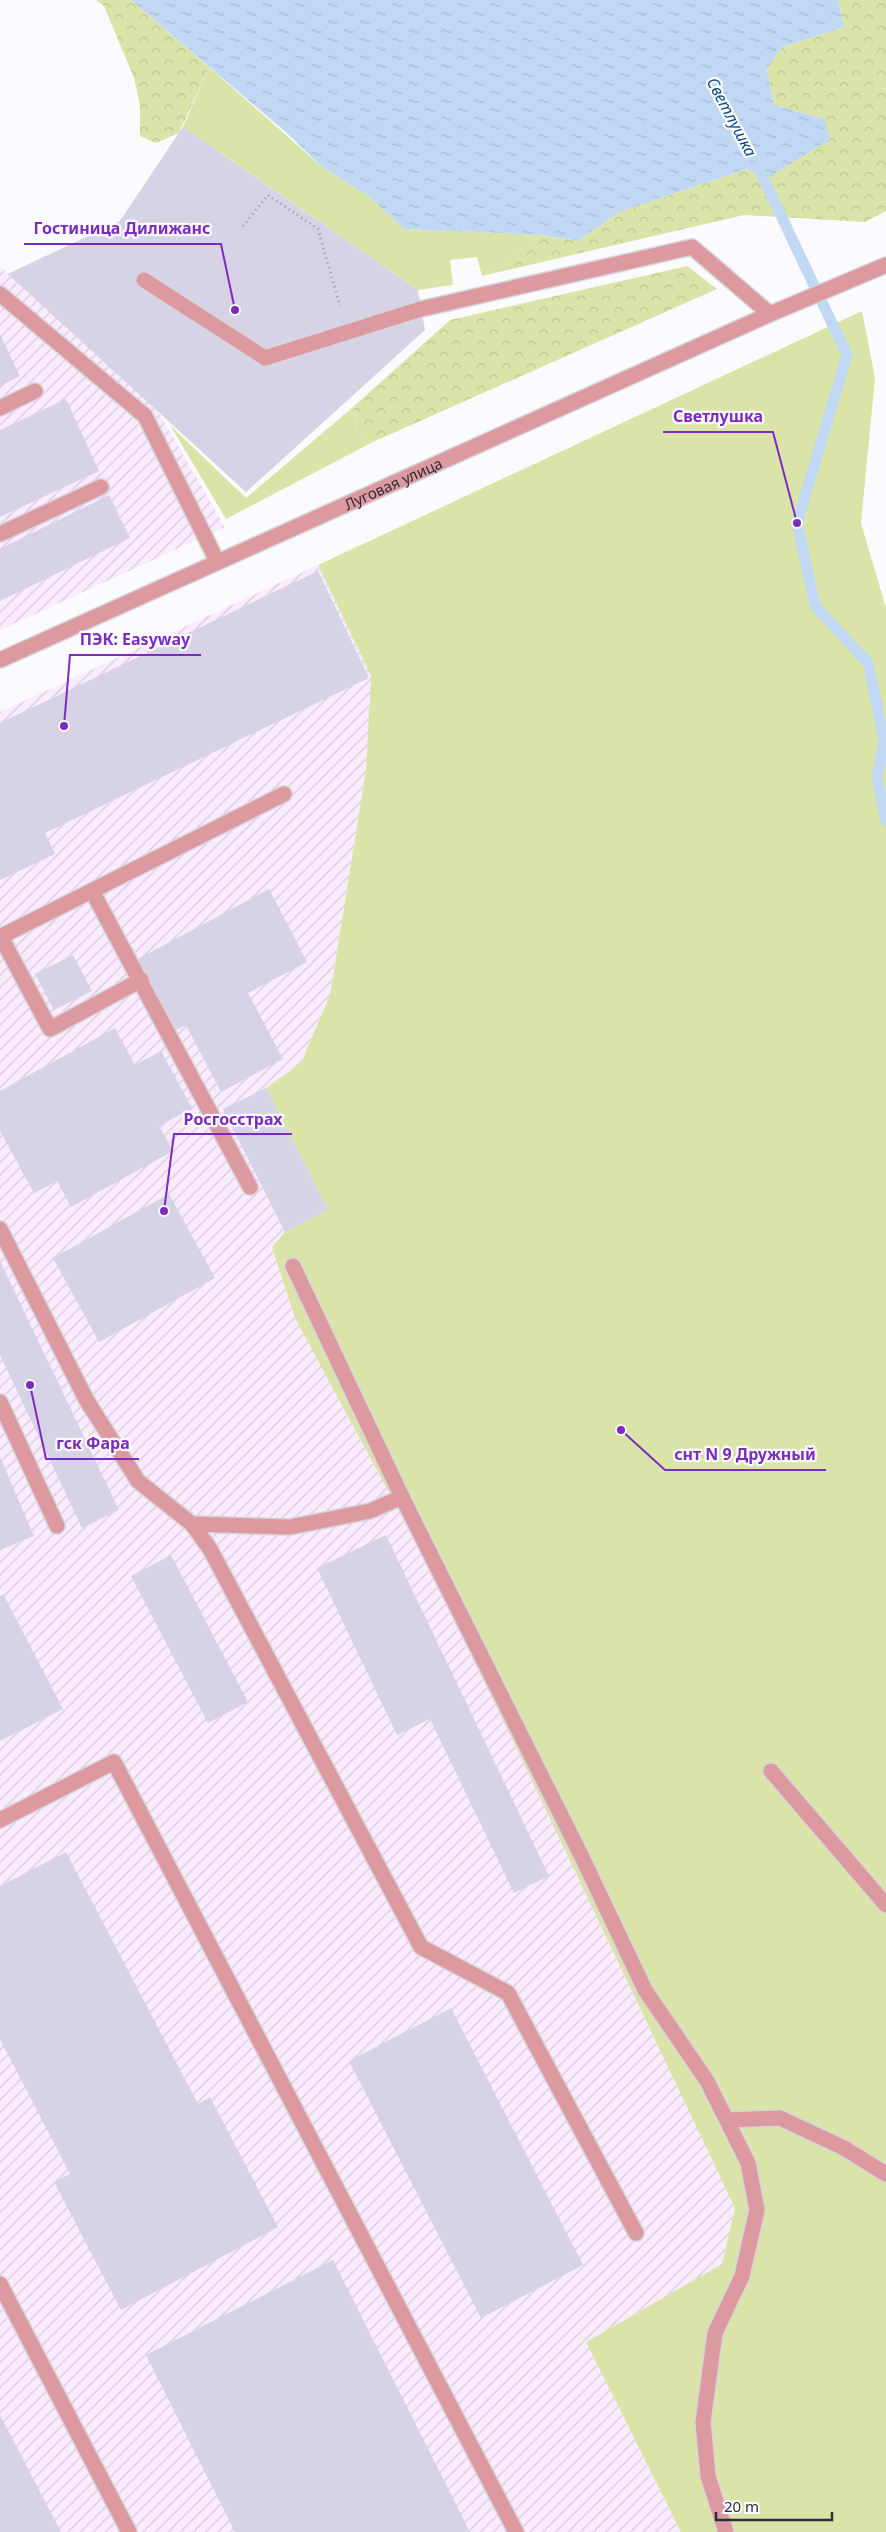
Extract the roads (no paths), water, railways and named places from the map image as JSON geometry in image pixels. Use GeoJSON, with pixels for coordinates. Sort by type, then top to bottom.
{"type":"FeatureCollection","features":[{"type":"Feature","properties":{"kind":"street"},"geometry":{"type":"LineString","coordinates":[[144,280],[265,358],[421,309],[692,247],[770,314]]}},
{"type":"Feature","properties":{"kind":"street","name":"Луговая улица"},"geometry":{"type":"LineString","coordinates":[[0,660],[770,314],[788,309],[879,269]]}},
{"type":"Feature","properties":{"kind":"street"},"geometry":{"type":"LineString","coordinates":[[0,294],[145,416],[218,561]]}},
{"type":"Feature","properties":{"kind":"street"},"geometry":{"type":"LineString","coordinates":[[0,408],[35,391]]}},
{"type":"Feature","properties":{"kind":"street"},"geometry":{"type":"LineString","coordinates":[[0,534],[101,487]]}},
{"type":"Feature","properties":{"kind":"street"},"geometry":{"type":"LineString","coordinates":[[141,980],[50,1029],[0,937],[284,794]]}},
{"type":"Feature","properties":{"kind":"street"},"geometry":{"type":"LineString","coordinates":[[92,890],[250,1187]]}},
{"type":"Feature","properties":{"kind":"street"},"geometry":{"type":"LineString","coordinates":[[0,1229],[87,1401],[138,1481],[192,1524],[210,1549],[421,1947],[508,1992],[636,2233]]}},
{"type":"Feature","properties":{"kind":"street"},"geometry":{"type":"LineString","coordinates":[[293,1266],[402,1496],[581,1855],[645,1990],[707,2081],[748,2162],[757,2210],[742,2276],[715,2333],[703,2422],[708,2476],[726,2532]]}},
{"type":"Feature","properties":{"kind":"street"},"geometry":{"type":"LineString","coordinates":[[0,1402],[57,1526]]}},
{"type":"Feature","properties":{"kind":"street"},"geometry":{"type":"LineString","coordinates":[[192,1524],[290,1527],[370,1511],[402,1496]]}},
{"type":"Feature","properties":{"kind":"street"},"geometry":{"type":"LineString","coordinates":[[0,1820],[114,1762],[516,2532]]}},
{"type":"Feature","properties":{"kind":"street"},"geometry":{"type":"LineString","coordinates":[[771,1771],[886,1905]]}},
{"type":"Feature","properties":{"kind":"street"},"geometry":{"type":"LineString","coordinates":[[727,2120],[780,2118],[844,2148],[886,2174]]}},
{"type":"Feature","properties":{"kind":"street"},"geometry":{"type":"LineString","coordinates":[[0,2284],[129,2532]]}},
{"type":"Feature","properties":{"kind":"water"},"geometry":{"type":"Polygon","coordinates":[[[131,0],[838,0],[844,27],[782,47],[767,69],[774,105],[825,119],[830,140],[765,179],[747,169],[619,212],[578,241],[542,235],[404,229],[370,197],[322,167],[289,135],[131,0]]]}},
{"type":"Feature","properties":{"kind":"waterway","name":"Светлушка"},"geometry":{"type":"LineString","coordinates":[[758,167],[847,355],[797,523],[815,606],[868,663],[884,740],[877,778],[886,821]]}},
{"type":"Feature","properties":{"kind":"place","name":"Гостиница Дилижанс"},"geometry":{"type":"Point","coordinates":[235,310]}},
{"type":"Feature","properties":{"kind":"place","name":"Светлушка"},"geometry":{"type":"Point","coordinates":[797,523]}},
{"type":"Feature","properties":{"kind":"place","name":"ПЭК: Easyway"},"geometry":{"type":"Point","coordinates":[64,726]}},
{"type":"Feature","properties":{"kind":"place","name":"Росгосстрах"},"geometry":{"type":"Point","coordinates":[164,1211]}},
{"type":"Feature","properties":{"kind":"place","name":"гск Фара"},"geometry":{"type":"Point","coordinates":[30,1385]}},
{"type":"Feature","properties":{"kind":"place","name":"снт N 9 Дружный"},"geometry":{"type":"Point","coordinates":[621,1430]}}]}
